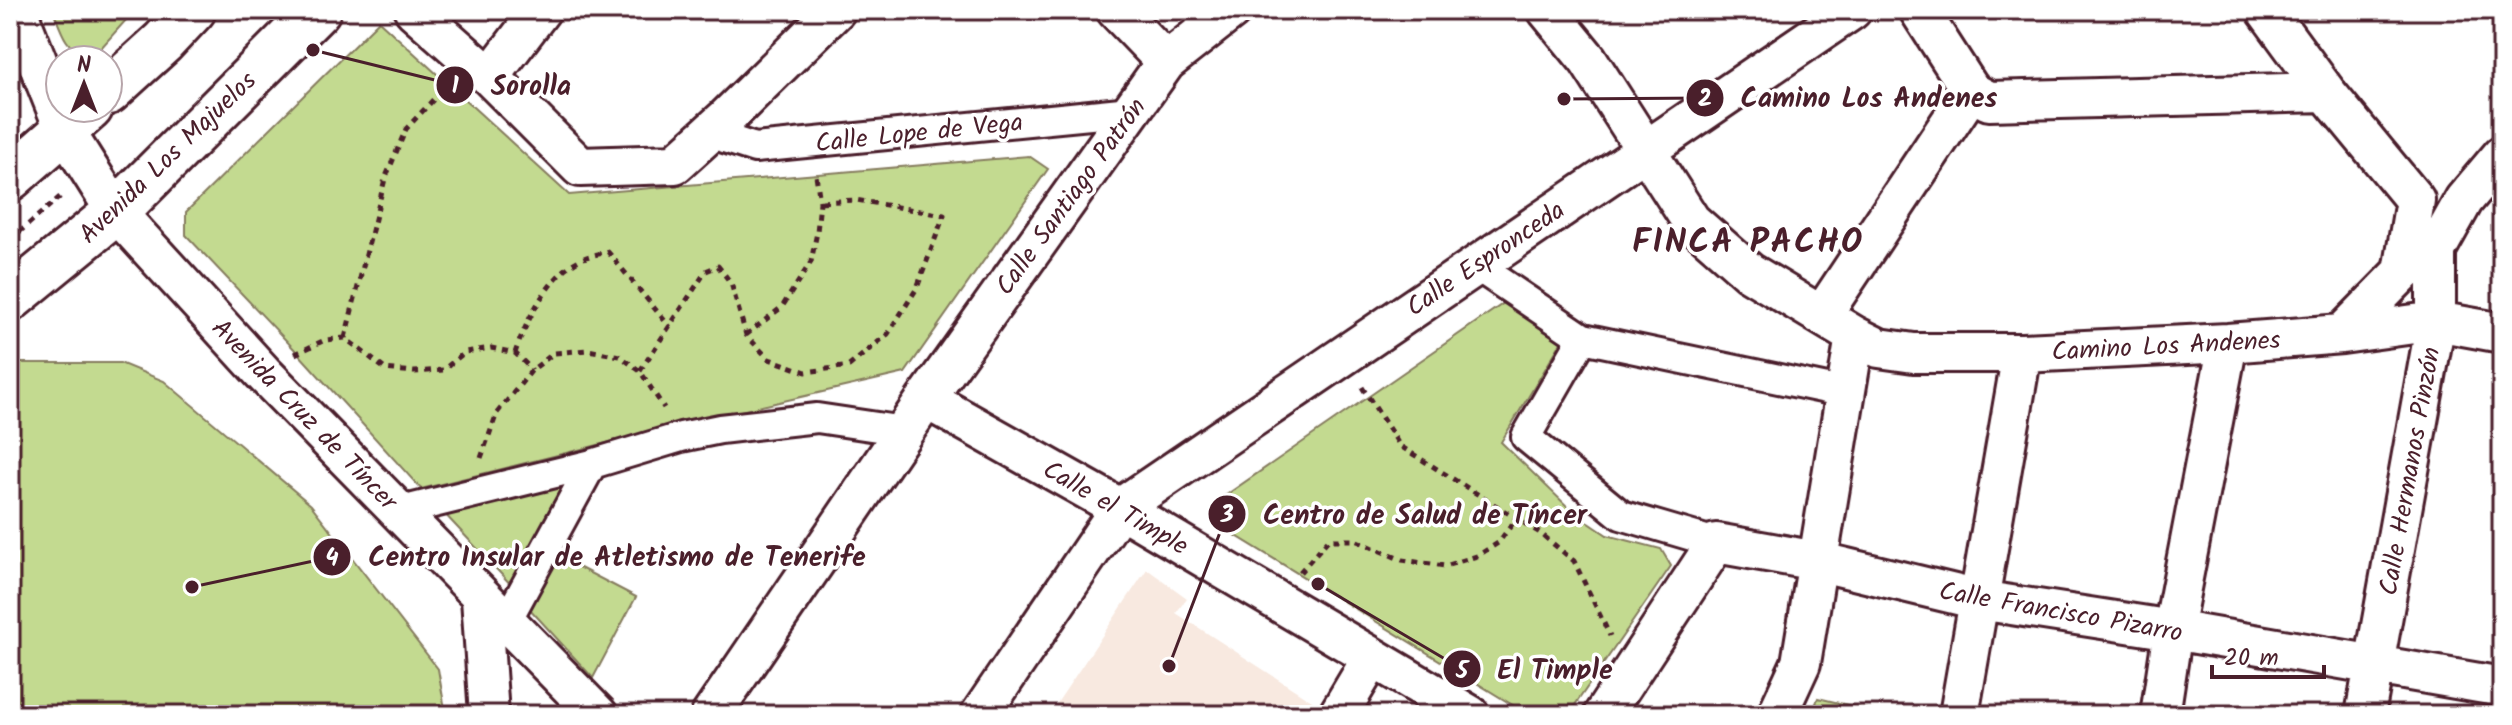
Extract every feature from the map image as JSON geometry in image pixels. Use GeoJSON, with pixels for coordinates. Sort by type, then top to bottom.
{"type":"FeatureCollection","features":[{"type":"Feature","properties":{"kind":"street","name":"Avenida Cruz de Tíncer"},"geometry":{"type":"LineString","coordinates":[[17,10],[44,59]]}},
{"type":"Feature","properties":{"kind":"street"},"geometry":{"type":"LineString","coordinates":[[124,77],[193,10]]}},
{"type":"Feature","properties":{"kind":"street","name":"Avenida Los Majuelos"},"geometry":{"type":"LineString","coordinates":[[10,299],[116,212],[318,10]]}},
{"type":"Feature","properties":{"kind":"street"},"geometry":{"type":"LineString","coordinates":[[414,10],[477,66],[580,167],[675,164],[836,10]]}},
{"type":"Feature","properties":{"kind":"street"},"geometry":{"type":"LineString","coordinates":[[477,66],[541,10]]}},
{"type":"Feature","properties":{"kind":"street"},"geometry":{"type":"LineString","coordinates":[[1116,10],[1166,62]]}},
{"type":"Feature","properties":{"kind":"street","name":"Calle Santiago Patrón"},"geometry":{"type":"LineString","coordinates":[[711,715],[926,399],[1166,62],[1232,10]]}},
{"type":"Feature","properties":{"kind":"street","name":"Camino Los Andenes"},"geometry":{"type":"LineString","coordinates":[[1547,10],[1588,60],[1691,221],[1749,272],[1879,348],[1914,353],[2022,353],[2228,343],[2342,334],[2436,321],[2502,333]]}},
{"type":"Feature","properties":{"kind":"street","name":"Calle Espronceda"},"geometry":{"type":"LineString","coordinates":[[1120,508],[1852,10]]}},
{"type":"Feature","properties":{"kind":"street"},"geometry":{"type":"LineString","coordinates":[[1919,10],[1971,91],[1989,101],[2326,92]]}},
{"type":"Feature","properties":{"kind":"street"},"geometry":{"type":"LineString","coordinates":[[2266,10],[2326,92],[2415,200],[2403,272],[2342,334]]}},
{"type":"Feature","properties":{"kind":"street"},"geometry":{"type":"LineString","coordinates":[[1822,315],[1971,91]]}},
{"type":"Feature","properties":{"kind":"street","name":"Calle Lope de Vega"},"geometry":{"type":"LineString","coordinates":[[709,133],[755,148],[1131,111]]}},
{"type":"Feature","properties":{"kind":"street"},"geometry":{"type":"LineString","coordinates":[[10,178],[73,124]]}},
{"type":"Feature","properties":{"kind":"street","name":"Avenida Cruz de Tíncer"},"geometry":{"type":"LineString","coordinates":[[80,124],[116,212],[265,375],[598,715]]}},
{"type":"Feature","properties":{"kind":"street","name":"Calle Hermanos Pinzón"},"geometry":{"type":"LineString","coordinates":[[2365,715],[2436,321],[2436,250],[2464,200],[2502,155]]}},
{"type":"Feature","properties":{"kind":"street"},"geometry":{"type":"LineString","coordinates":[[2415,200],[2464,200]]}},
{"type":"Feature","properties":{"kind":"street"},"geometry":{"type":"LineString","coordinates":[[1475,265],[1583,338],[1846,393]]}},
{"type":"Feature","properties":{"kind":"street"},"geometry":{"type":"LineString","coordinates":[[1777,715],[1801,663],[1855,336]]}},
{"type":"Feature","properties":{"kind":"street"},"geometry":{"type":"LineString","coordinates":[[1583,338],[1526,437],[1621,515],[1716,543],[1603,715]]}},
{"type":"Feature","properties":{"kind":"street"},"geometry":{"type":"LineString","coordinates":[[2160,715],[2173,630],[2228,343]]}},
{"type":"Feature","properties":{"kind":"street"},"geometry":{"type":"LineString","coordinates":[[1959,715],[2022,353]]}},
{"type":"Feature","properties":{"kind":"street","name":"Calle el Timple"},"geometry":{"type":"LineString","coordinates":[[926,399],[1120,508],[1470,715]]}},
{"type":"Feature","properties":{"kind":"street"},"geometry":{"type":"LineString","coordinates":[[397,512],[720,429],[817,418],[904,431]]}},
{"type":"Feature","properties":{"kind":"street"},"geometry":{"type":"LineString","coordinates":[[489,715],[493,610],[592,464]]}},
{"type":"Feature","properties":{"kind":"street"},"geometry":{"type":"LineString","coordinates":[[980,715],[1120,508]]}},
{"type":"Feature","properties":{"kind":"street","name":"Calle Francisco Pizarro"},"geometry":{"type":"LineString","coordinates":[[1716,543],[1817,561],[1979,600],[2502,687]]}},
{"type":"Feature","properties":{"kind":"street"},"geometry":{"type":"LineString","coordinates":[[1338,715],[1372,658]]}},
{"type":"Feature","properties":{"kind":"path"},"geometry":{"type":"LineString","coordinates":[[345,338],[385,179],[406,129],[448,84],[477,66]]}},
{"type":"Feature","properties":{"kind":"path"},"geometry":{"type":"LineString","coordinates":[[746,335],[782,307],[811,262],[820,202],[810,142]]}},
{"type":"Feature","properties":{"kind":"path"},"geometry":{"type":"LineString","coordinates":[[640,371],[706,271],[718,266],[731,283],[746,335],[769,359],[806,372],[849,366],[888,334],[917,288],[944,215],[856,200],[820,202]]}},
{"type":"Feature","properties":{"kind":"path"},"geometry":{"type":"LineString","coordinates":[[515,353],[525,325],[554,281],[581,258],[608,252],[670,327]]}},
{"type":"Feature","properties":{"kind":"path"},"geometry":{"type":"LineString","coordinates":[[265,375],[325,340],[345,338],[385,369],[414,372],[443,370],[465,352],[491,348],[515,353],[532,370]]}},
{"type":"Feature","properties":{"kind":"path"},"geometry":{"type":"LineString","coordinates":[[475,494],[475,476],[497,413],[532,370],[554,353],[588,350],[620,356],[640,371],[681,437]]}},
{"type":"Feature","properties":{"kind":"path"},"geometry":{"type":"LineString","coordinates":[[1340,358],[1369,396],[1400,446],[1540,533],[1574,561],[1615,646],[1637,664]]}},
{"type":"Feature","properties":{"kind":"path"},"geometry":{"type":"LineString","coordinates":[[1280,603],[1298,574],[1328,540],[1355,540],[1402,560],[1445,566],[1477,556],[1498,543],[1516,519]]}},
{"type":"Feature","properties":{"kind":"shaded area"},"geometry":{"type":"Polygon","coordinates":[[[1147,569],[1187,598],[1176,613],[1315,703],[1308,715],[1049,715],[1147,569]]]}},
{"type":"Feature","properties":{"kind":"green space"},"geometry":{"type":"Polygon","coordinates":[[[53,10],[135,10],[105,44],[69,44],[53,10]]]}},
{"type":"Feature","properties":{"kind":"green space"},"geometry":{"type":"Polygon","coordinates":[[[379,21],[569,195],[1029,156],[1048,169],[905,373],[421,489],[186,235],[186,212],[379,21]]]}},
{"type":"Feature","properties":{"kind":"green space"},"geometry":{"type":"Polygon","coordinates":[[[1504,303],[1562,341],[1501,442],[1573,512],[1607,535],[1661,549],[1671,566],[1568,715],[1529,715],[1212,521],[1213,504],[1504,303]]]}},
{"type":"Feature","properties":{"kind":"green space"},"geometry":{"type":"Polygon","coordinates":[[[10,363],[120,363],[164,381],[311,505],[438,669],[446,715],[10,715],[10,363]]]}},
{"type":"Feature","properties":{"kind":"green space"},"geometry":{"type":"Polygon","coordinates":[[[571,482],[515,589],[442,511],[571,482]]]}},
{"type":"Feature","properties":{"kind":"green space"},"geometry":{"type":"Polygon","coordinates":[[[557,556],[636,597],[593,678],[528,607],[557,556]]]}},
{"type":"Feature","properties":{"kind":"green space"},"geometry":{"type":"Polygon","coordinates":[[[1818,698],[1890,715],[1812,715],[1818,698]]]}},
{"type":"Feature","properties":{"kind":"place","name":"Sorolla"},"geometry":{"type":"Point","coordinates":[313,50]}},
{"type":"Feature","properties":{"kind":"place","name":"Camino Los Andenes"},"geometry":{"type":"Point","coordinates":[1564,99]}},
{"type":"Feature","properties":{"kind":"place","name":"El Timple"},"geometry":{"type":"Point","coordinates":[1318,584]}},
{"type":"Feature","properties":{"kind":"place","name":"Centro Insular de Atletismo de Tenerife"},"geometry":{"type":"Point","coordinates":[192,587]}},
{"type":"Feature","properties":{"kind":"place","name":"Centro de Salud de Tíncer"},"geometry":{"type":"Point","coordinates":[1169,666]}},
{"type":"Feature","properties":{"kind":"district","name":"FINCA PACHO"},"geometry":{"type":"Point","coordinates":[1748,240]}}]}
